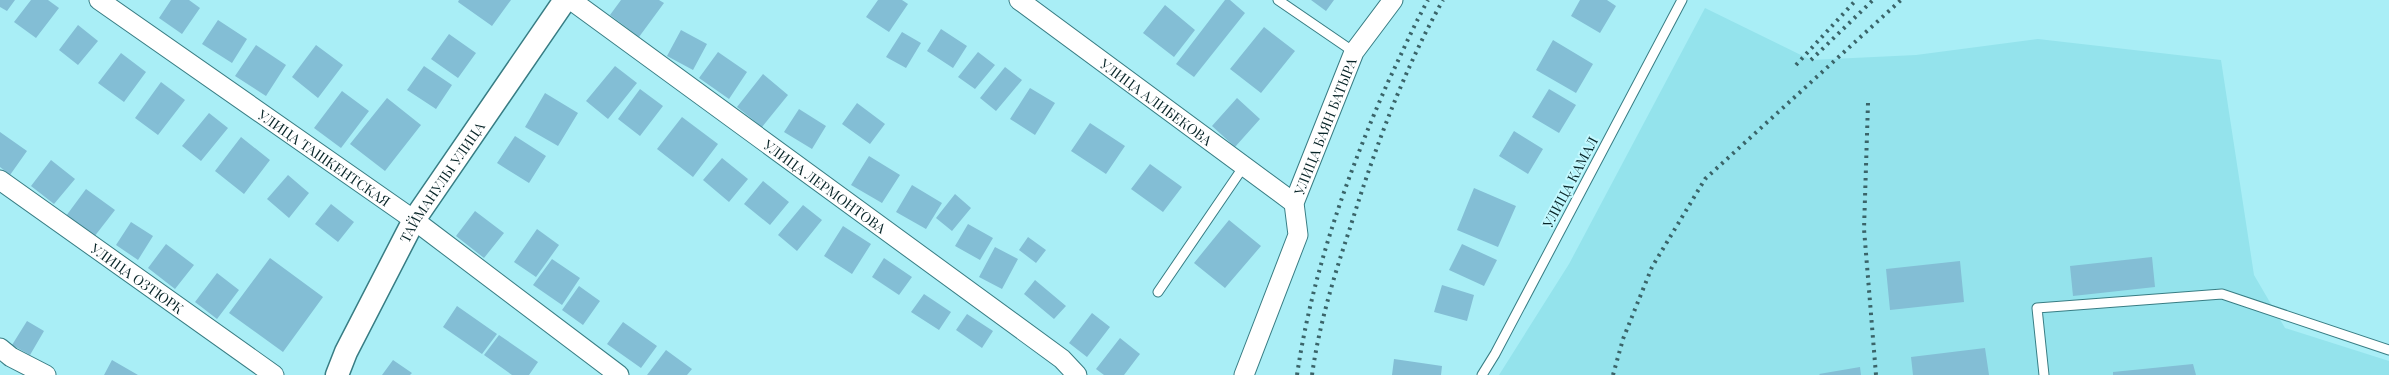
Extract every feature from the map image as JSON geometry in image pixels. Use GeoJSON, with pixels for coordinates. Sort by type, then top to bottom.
{"type":"FeatureCollection","features":[{"type":"Feature","properties":{"kind":"street","name":"УЛИЦА ТАШКЕНТСКАЯ"},"geometry":{"type":"LineString","coordinates":[[99,0],[414,220],[619,375]]}},
{"type":"Feature","properties":{"kind":"street","name":"ТАЙМАНУЛЫ УЛИЦА"},"geometry":{"type":"LineString","coordinates":[[337,375],[346,352],[414,220],[565,0]]}},
{"type":"Feature","properties":{"kind":"street","name":"УЛИЦА ЛЕРМОНТОВА"},"geometry":{"type":"LineString","coordinates":[[571,0],[1054,353],[1077,375]]}},
{"type":"Feature","properties":{"kind":"street","name":"УЛИЦА АЛИБЕКОВА"},"geometry":{"type":"LineString","coordinates":[[1019,0],[1294,203]]}},
{"type":"Feature","properties":{"kind":"street","name":"УЛИЦА БАЯН БАТЫРА"},"geometry":{"type":"LineString","coordinates":[[1244,375],[1298,235],[1294,203],[1354,52],[1393,0]]}},
{"type":"Feature","properties":{"kind":"street","name":"УЛИЦА ОЗТЮРК"},"geometry":{"type":"LineString","coordinates":[[0,180],[274,375]]}},
{"type":"Feature","properties":{"kind":"street"},"geometry":{"type":"LineString","coordinates":[[0,348],[11,357],[46,375]]}},
{"type":"Feature","properties":{"kind":"lane"},"geometry":{"type":"LineString","coordinates":[[1278,0],[1354,52]]}},
{"type":"Feature","properties":{"kind":"lane","name":"УЛИЦА КАМАЛ"},"geometry":{"type":"LineString","coordinates":[[1482,375],[1495,354],[1682,0]]}},
{"type":"Feature","properties":{"kind":"lane"},"geometry":{"type":"LineString","coordinates":[[1158,292],[1244,166]]}},
{"type":"Feature","properties":{"kind":"lane"},"geometry":{"type":"LineString","coordinates":[[2044,375],[2037,308],[2222,294],[2389,350]]}},
{"type":"Feature","properties":{"kind":"shaded area"},"geometry":{"type":"Polygon","coordinates":[[[1705,8],[1811,60],[1916,55],[2038,39],[2221,60],[2254,275],[2285,328],[2389,361],[2389,375],[1499,375],[1569,264],[1705,8]]]}},
{"type":"Feature","properties":{"kind":"building"},"geometry":{"type":"Polygon","coordinates":[[[0,0],[15,0],[7,11],[0,7],[0,0]]]}},
{"type":"Feature","properties":{"kind":"building"},"geometry":{"type":"Polygon","coordinates":[[[31,0],[48,0],[59,8],[36,38],[14,22],[31,0]]]}},
{"type":"Feature","properties":{"kind":"building"},"geometry":{"type":"Polygon","coordinates":[[[171,0],[189,0],[200,8],[182,34],[159,18],[171,0]]]}},
{"type":"Feature","properties":{"kind":"building"},"geometry":{"type":"Polygon","coordinates":[[[459,0],[511,0],[492,26],[458,2],[459,0]]]}},
{"type":"Feature","properties":{"kind":"building"},"geometry":{"type":"Polygon","coordinates":[[[621,0],[659,0],[664,3],[639,37],[610,15],[621,0]]]}},
{"type":"Feature","properties":{"kind":"building"},"geometry":{"type":"Polygon","coordinates":[[[878,0],[902,0],[908,4],[889,32],[866,17],[878,0]]]}},
{"type":"Feature","properties":{"kind":"building"},"geometry":{"type":"Polygon","coordinates":[[[1225,0],[1230,0],[1245,13],[1194,77],[1176,64],[1225,0]]]}},
{"type":"Feature","properties":{"kind":"building"},"geometry":{"type":"Polygon","coordinates":[[[1311,0],[1334,0],[1326,11],[1311,0]]]}},
{"type":"Feature","properties":{"kind":"building"},"geometry":{"type":"Polygon","coordinates":[[[1580,0],[1607,0],[1616,6],[1600,33],[1571,16],[1580,0]]]}},
{"type":"Feature","properties":{"kind":"building"},"geometry":{"type":"Polygon","coordinates":[[[1165,5],[1195,30],[1174,57],[1143,33],[1165,5]]]}},
{"type":"Feature","properties":{"kind":"building"},"geometry":{"type":"Polygon","coordinates":[[[218,20],[247,39],[232,63],[202,44],[218,20]]]}},
{"type":"Feature","properties":{"kind":"building"},"geometry":{"type":"Polygon","coordinates":[[[78,25],[98,41],[78,65],[59,50],[78,25]]]}},
{"type":"Feature","properties":{"kind":"building"},"geometry":{"type":"Polygon","coordinates":[[[1264,27],[1295,51],[1261,93],[1230,69],[1264,27]]]}},
{"type":"Feature","properties":{"kind":"building"},"geometry":{"type":"Polygon","coordinates":[[[941,29],[967,46],[953,68],[927,51],[941,29]]]}},
{"type":"Feature","properties":{"kind":"building"},"geometry":{"type":"Polygon","coordinates":[[[681,30],[707,44],[693,70],[667,56],[681,30]]]}},
{"type":"Feature","properties":{"kind":"building"},"geometry":{"type":"Polygon","coordinates":[[[902,32],[921,43],[906,68],[886,57],[902,32]]]}},
{"type":"Feature","properties":{"kind":"building"},"geometry":{"type":"Polygon","coordinates":[[[449,34],[476,53],[458,78],[431,59],[449,34]]]}},
{"type":"Feature","properties":{"kind":"building"},"geometry":{"type":"Polygon","coordinates":[[[1553,40],[1593,64],[1576,93],[1536,70],[1553,40]]]}},
{"type":"Feature","properties":{"kind":"building"},"geometry":{"type":"Polygon","coordinates":[[[256,45],[286,65],[266,96],[235,76],[256,45]]]}},
{"type":"Feature","properties":{"kind":"building"},"geometry":{"type":"Polygon","coordinates":[[[316,45],[343,65],[318,98],[292,77],[316,45]]]}},
{"type":"Feature","properties":{"kind":"building"},"geometry":{"type":"Polygon","coordinates":[[[718,52],[747,72],[729,99],[699,78],[718,52]]]}},
{"type":"Feature","properties":{"kind":"building"},"geometry":{"type":"Polygon","coordinates":[[[978,52],[995,65],[975,89],[958,77],[978,52]]]}},
{"type":"Feature","properties":{"kind":"building"},"geometry":{"type":"Polygon","coordinates":[[[121,53],[146,72],[124,102],[98,83],[121,53]]]}},
{"type":"Feature","properties":{"kind":"building"},"geometry":{"type":"Polygon","coordinates":[[[424,66],[452,85],[436,109],[407,90],[424,66]]]}},
{"type":"Feature","properties":{"kind":"building"},"geometry":{"type":"Polygon","coordinates":[[[615,66],[637,83],[608,119],[586,101],[615,66]]]}},
{"type":"Feature","properties":{"kind":"building"},"geometry":{"type":"Polygon","coordinates":[[[1005,67],[1022,80],[996,111],[980,98],[1005,67]]]}},
{"type":"Feature","properties":{"kind":"building"},"geometry":{"type":"Polygon","coordinates":[[[763,74],[788,95],[762,127],[737,107],[763,74]]]}},
{"type":"Feature","properties":{"kind":"building"},"geometry":{"type":"Polygon","coordinates":[[[161,82],[185,100],[158,135],[135,118],[161,82]]]}},
{"type":"Feature","properties":{"kind":"building"},"geometry":{"type":"Polygon","coordinates":[[[1030,88],[1055,103],[1035,135],[1010,119],[1030,88]]]}},
{"type":"Feature","properties":{"kind":"building"},"geometry":{"type":"Polygon","coordinates":[[[640,89],[663,106],[640,136],[618,119],[640,89]]]}},
{"type":"Feature","properties":{"kind":"building"},"geometry":{"type":"Polygon","coordinates":[[[1549,89],[1576,105],[1559,133],[1532,117],[1549,89]]]}},
{"type":"Feature","properties":{"kind":"building"},"geometry":{"type":"Polygon","coordinates":[[[342,91],[369,111],[341,148],[314,128],[342,91]]]}},
{"type":"Feature","properties":{"kind":"building"},"geometry":{"type":"Polygon","coordinates":[[[545,93],[578,113],[558,146],[525,127],[545,93]]]}},
{"type":"Feature","properties":{"kind":"building"},"geometry":{"type":"Polygon","coordinates":[[[387,98],[421,125],[385,171],[350,144],[387,98]]]}},
{"type":"Feature","properties":{"kind":"building"},"geometry":{"type":"Polygon","coordinates":[[[1237,98],[1260,119],[1235,147],[1212,126],[1237,98]]]}},
{"type":"Feature","properties":{"kind":"building"},"geometry":{"type":"Polygon","coordinates":[[[857,103],[885,124],[870,144],[842,124],[857,103]]]}},
{"type":"Feature","properties":{"kind":"building"},"geometry":{"type":"Polygon","coordinates":[[[799,109],[826,126],[812,149],[784,132],[799,109]]]}},
{"type":"Feature","properties":{"kind":"building"},"geometry":{"type":"Polygon","coordinates":[[[209,113],[228,128],[201,161],[182,146],[209,113]]]}},
{"type":"Feature","properties":{"kind":"building"},"geometry":{"type":"Polygon","coordinates":[[[682,117],[718,144],[693,177],[657,149],[682,117]]]}},
{"type":"Feature","properties":{"kind":"building"},"geometry":{"type":"Polygon","coordinates":[[[1090,123],[1125,146],[1106,174],[1071,151],[1090,123]]]}},
{"type":"Feature","properties":{"kind":"building"},"geometry":{"type":"Polygon","coordinates":[[[1514,131],[1543,149],[1528,174],[1499,156],[1514,131]]]}},
{"type":"Feature","properties":{"kind":"building"},"geometry":{"type":"Polygon","coordinates":[[[0,132],[27,151],[10,175],[0,167],[0,132]]]}},
{"type":"Feature","properties":{"kind":"building"},"geometry":{"type":"Polygon","coordinates":[[[515,136],[546,156],[529,183],[497,163],[515,136]]]}},
{"type":"Feature","properties":{"kind":"building"},"geometry":{"type":"Polygon","coordinates":[[[241,137],[270,160],[244,194],[215,171],[241,137]]]}},
{"type":"Feature","properties":{"kind":"building"},"geometry":{"type":"Polygon","coordinates":[[[869,156],[900,175],[882,203],[851,185],[869,156]]]}},
{"type":"Feature","properties":{"kind":"building"},"geometry":{"type":"Polygon","coordinates":[[[722,158],[748,179],[729,202],[703,180],[722,158]]]}},
{"type":"Feature","properties":{"kind":"building"},"geometry":{"type":"Polygon","coordinates":[[[51,160],[75,179],[54,204],[31,186],[51,160]]]}},
{"type":"Feature","properties":{"kind":"building"},"geometry":{"type":"Polygon","coordinates":[[[1150,164],[1182,187],[1163,212],[1131,189],[1150,164]]]}},
{"type":"Feature","properties":{"kind":"building"},"geometry":{"type":"Polygon","coordinates":[[[288,175],[309,193],[289,218],[267,199],[288,175]]]}},
{"type":"Feature","properties":{"kind":"building"},"geometry":{"type":"Polygon","coordinates":[[[763,181],[789,202],[770,225],[744,204],[763,181]]]}},
{"type":"Feature","properties":{"kind":"building"},"geometry":{"type":"Polygon","coordinates":[[[912,185],[942,203],[926,229],[896,212],[912,185]]]}},
{"type":"Feature","properties":{"kind":"building"},"geometry":{"type":"Polygon","coordinates":[[[1474,188],[1516,206],[1498,247],[1457,230],[1474,188]]]}},
{"type":"Feature","properties":{"kind":"building"},"geometry":{"type":"Polygon","coordinates":[[[86,189],[115,210],[94,237],[66,216],[86,189]]]}},
{"type":"Feature","properties":{"kind":"building"},"geometry":{"type":"Polygon","coordinates":[[[955,194],[971,208],[952,231],[936,218],[955,194]]]}},
{"type":"Feature","properties":{"kind":"building"},"geometry":{"type":"Polygon","coordinates":[[[331,204],[354,222],[338,242],[315,224],[331,204]]]}},
{"type":"Feature","properties":{"kind":"building"},"geometry":{"type":"Polygon","coordinates":[[[803,205],[822,220],[797,251],[778,235],[803,205]]]}},
{"type":"Feature","properties":{"kind":"building"},"geometry":{"type":"Polygon","coordinates":[[[475,211],[504,233],[484,258],[456,236],[475,211]]]}},
{"type":"Feature","properties":{"kind":"building"},"geometry":{"type":"Polygon","coordinates":[[[1229,220],[1261,246],[1225,288],[1194,263],[1229,220]]]}},
{"type":"Feature","properties":{"kind":"building"},"geometry":{"type":"Polygon","coordinates":[[[131,222],[153,236],[138,260],[116,245],[131,222]]]}},
{"type":"Feature","properties":{"kind":"building"},"geometry":{"type":"Polygon","coordinates":[[[968,224],[993,238],[980,260],[955,246],[968,224]]]}},
{"type":"Feature","properties":{"kind":"building"},"geometry":{"type":"Polygon","coordinates":[[[843,226],[871,244],[852,274],[824,256],[843,226]]]}},
{"type":"Feature","properties":{"kind":"building"},"geometry":{"type":"Polygon","coordinates":[[[537,229],[559,245],[536,277],[514,262],[537,229]]]}},
{"type":"Feature","properties":{"kind":"building"},"geometry":{"type":"Polygon","coordinates":[[[1028,237],[1046,250],[1036,263],[1019,250],[1028,237]]]}},
{"type":"Feature","properties":{"kind":"building"},"geometry":{"type":"Polygon","coordinates":[[[166,244],[194,265],[175,289],[148,268],[166,244]]]}},
{"type":"Feature","properties":{"kind":"building"},"geometry":{"type":"Polygon","coordinates":[[[1462,244],[1497,260],[1484,286],[1449,270],[1462,244]]]}},
{"type":"Feature","properties":{"kind":"building"},"geometry":{"type":"Polygon","coordinates":[[[995,247],[1018,259],[1002,289],[979,277],[995,247]]]}},
{"type":"Feature","properties":{"kind":"building"},"geometry":{"type":"Polygon","coordinates":[[[2152,257],[2155,287],[2073,296],[2070,266],[2152,257]]]}},
{"type":"Feature","properties":{"kind":"building"},"geometry":{"type":"Polygon","coordinates":[[[270,258],[323,297],[283,352],[229,313],[270,258]]]}},
{"type":"Feature","properties":{"kind":"building"},"geometry":{"type":"Polygon","coordinates":[[[884,258],[912,277],[899,295],[872,277],[884,258]]]}},
{"type":"Feature","properties":{"kind":"building"},"geometry":{"type":"Polygon","coordinates":[[[552,259],[580,278],[562,305],[533,285],[552,259]]]}},
{"type":"Feature","properties":{"kind":"building"},"geometry":{"type":"Polygon","coordinates":[[[1960,261],[1964,302],[1890,310],[1886,269],[1960,261]]]}},
{"type":"Feature","properties":{"kind":"building"},"geometry":{"type":"Polygon","coordinates":[[[217,273],[239,290],[217,319],[195,302],[217,273]]]}},
{"type":"Feature","properties":{"kind":"building"},"geometry":{"type":"Polygon","coordinates":[[[1035,280],[1066,306],[1054,319],[1024,294],[1035,280]]]}},
{"type":"Feature","properties":{"kind":"building"},"geometry":{"type":"Polygon","coordinates":[[[1442,285],[1474,295],[1467,321],[1434,312],[1442,285]]]}},
{"type":"Feature","properties":{"kind":"building"},"geometry":{"type":"Polygon","coordinates":[[[579,286],[600,301],[583,325],[562,310],[579,286]]]}},
{"type":"Feature","properties":{"kind":"building"},"geometry":{"type":"Polygon","coordinates":[[[924,294],[951,312],[939,330],[911,312],[924,294]]]}},
{"type":"Feature","properties":{"kind":"building"},"geometry":{"type":"Polygon","coordinates":[[[457,306],[497,334],[482,354],[443,327],[457,306]]]}},
{"type":"Feature","properties":{"kind":"building"},"geometry":{"type":"Polygon","coordinates":[[[1092,313],[1110,327],[1087,357],[1069,343],[1092,313]]]}},
{"type":"Feature","properties":{"kind":"building"},"geometry":{"type":"Polygon","coordinates":[[[967,314],[993,331],[982,348],[956,330],[967,314]]]}},
{"type":"Feature","properties":{"kind":"building"},"geometry":{"type":"Polygon","coordinates":[[[27,321],[44,331],[30,355],[12,345],[27,321]]]}},
{"type":"Feature","properties":{"kind":"building"},"geometry":{"type":"Polygon","coordinates":[[[623,322],[657,346],[641,368],[607,344],[623,322]]]}},
{"type":"Feature","properties":{"kind":"building"},"geometry":{"type":"Polygon","coordinates":[[[499,335],[538,362],[529,375],[512,375],[484,355],[499,335]]]}},
{"type":"Feature","properties":{"kind":"building"},"geometry":{"type":"Polygon","coordinates":[[[1120,338],[1140,354],[1124,375],[1104,375],[1096,369],[1120,338]]]}},
{"type":"Feature","properties":{"kind":"building"},"geometry":{"type":"Polygon","coordinates":[[[1985,348],[1989,375],[1913,375],[1911,357],[1985,348]]]}},
{"type":"Feature","properties":{"kind":"building"},"geometry":{"type":"Polygon","coordinates":[[[666,350],[692,369],[687,375],[647,375],[666,350]]]}},
{"type":"Feature","properties":{"kind":"building"},"geometry":{"type":"Polygon","coordinates":[[[1394,359],[1442,366],[1441,375],[1392,375],[1394,359]]]}},
{"type":"Feature","properties":{"kind":"building"},"geometry":{"type":"Polygon","coordinates":[[[112,360],[138,375],[104,375],[112,360]]]}},
{"type":"Feature","properties":{"kind":"building"},"geometry":{"type":"Polygon","coordinates":[[[393,360],[412,373],[410,375],[382,375],[393,360]]]}},
{"type":"Feature","properties":{"kind":"building"},"geometry":{"type":"Polygon","coordinates":[[[2193,364],[2196,375],[2113,375],[2113,372],[2193,364]]]}},
{"type":"Feature","properties":{"kind":"building"},"geometry":{"type":"Polygon","coordinates":[[[1860,367],[1861,375],[1819,374],[1860,367]]]}},
{"type":"Feature","properties":{"kind":"railway"},"geometry":{"type":"LineString","coordinates":[[1297,375],[1312,300],[1345,189],[1388,82],[1428,0]]}},
{"type":"Feature","properties":{"kind":"railway"},"geometry":{"type":"LineString","coordinates":[[1312,375],[1319,338],[1338,264],[1369,170],[1402,83],[1443,0]]}},
{"type":"Feature","properties":{"kind":"railway"},"geometry":{"type":"LineString","coordinates":[[1796,65],[1856,0]]}},
{"type":"Feature","properties":{"kind":"railway"},"geometry":{"type":"LineString","coordinates":[[1811,60],[1873,0]]}},
{"type":"Feature","properties":{"kind":"railway"},"geometry":{"type":"LineString","coordinates":[[1613,375],[1623,339],[1652,267],[1705,179],[1901,0]]}},
{"type":"Feature","properties":{"kind":"railway"},"geometry":{"type":"LineString","coordinates":[[1868,103],[1864,229],[1876,375]]}}]}
